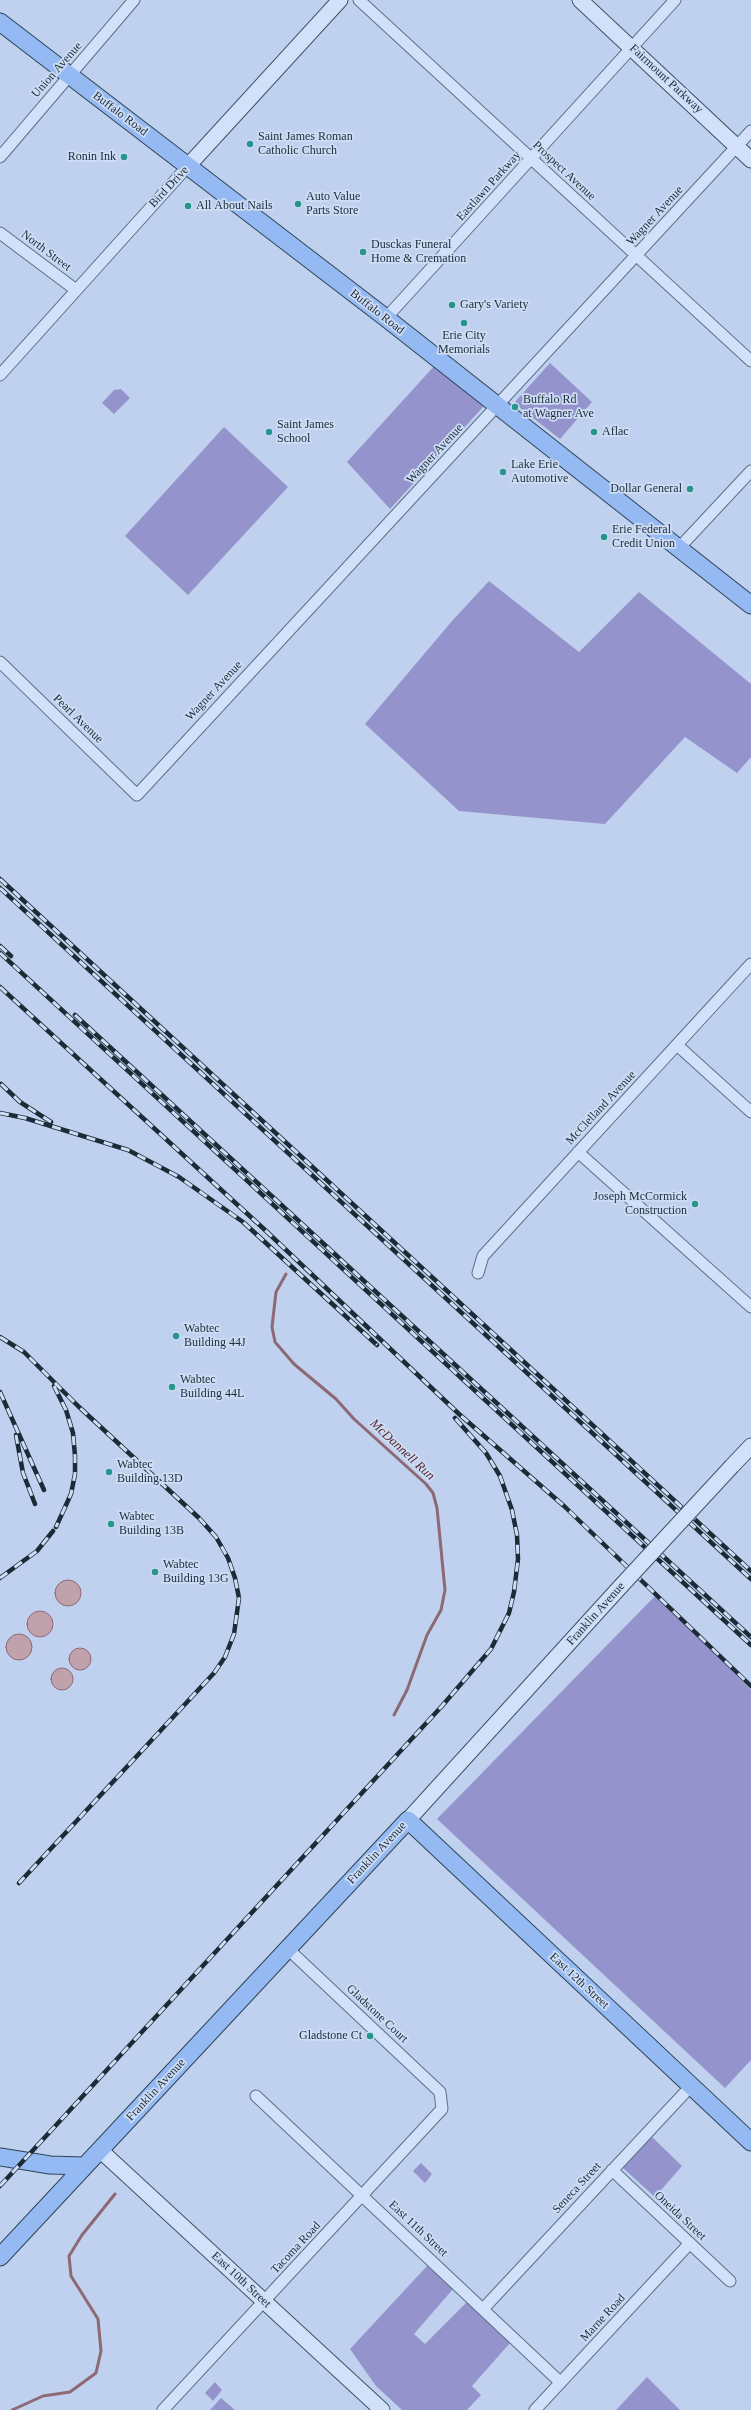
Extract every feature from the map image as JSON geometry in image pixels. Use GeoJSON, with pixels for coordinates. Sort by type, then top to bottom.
{"type":"FeatureCollection","features":[{"type":"Feature","properties":{"kind":"main road","name":"Buffalo Road"},"geometry":{"type":"LineString","coordinates":[[0,22],[386,318],[751,605]]}},
{"type":"Feature","properties":{"kind":"main road","name":"Franklin Avenue"},"geometry":{"type":"LineString","coordinates":[[0,2257],[408,1820]]}},
{"type":"Feature","properties":{"kind":"main road","name":"East 12th Street"},"geometry":{"type":"LineString","coordinates":[[408,1820],[751,2142]]}},
{"type":"Feature","properties":{"kind":"main road"},"geometry":{"type":"LineString","coordinates":[[0,2157],[56,2166],[84,2166]]}},
{"type":"Feature","properties":{"kind":"street","name":"Union Avenue"},"geometry":{"type":"LineString","coordinates":[[0,157],[134,0]]}},
{"type":"Feature","properties":{"kind":"street","name":"Bird Drive"},"geometry":{"type":"LineString","coordinates":[[0,375],[340,0]]}},
{"type":"Feature","properties":{"kind":"street","name":"Prospect Avenue"},"geometry":{"type":"LineString","coordinates":[[359,0],[751,361]]}},
{"type":"Feature","properties":{"kind":"street","name":"Fairmount Parkway"},"geometry":{"type":"LineString","coordinates":[[580,0],[632,47],[751,160]]}},
{"type":"Feature","properties":{"kind":"street","name":"Eastlawn Parkway"},"geometry":{"type":"LineString","coordinates":[[386,318],[675,0]]}},
{"type":"Feature","properties":{"kind":"street","name":"Wagner Avenue"},"geometry":{"type":"LineString","coordinates":[[137,794],[751,131]]}},
{"type":"Feature","properties":{"kind":"street","name":"North Street"},"geometry":{"type":"LineString","coordinates":[[0,233],[76,290]]}},
{"type":"Feature","properties":{"kind":"street"},"geometry":{"type":"LineString","coordinates":[[679,548],[751,471]]}},
{"type":"Feature","properties":{"kind":"street","name":"Pearl Avenue"},"geometry":{"type":"LineString","coordinates":[[0,662],[137,794]]}},
{"type":"Feature","properties":{"kind":"street","name":"McClelland Avenue"},"geometry":{"type":"LineString","coordinates":[[478,1273],[483,1256],[751,964]]}},
{"type":"Feature","properties":{"kind":"street"},"geometry":{"type":"LineString","coordinates":[[677,1045],[751,1112]]}},
{"type":"Feature","properties":{"kind":"street"},"geometry":{"type":"LineString","coordinates":[[578,1152],[751,1307]]}},
{"type":"Feature","properties":{"kind":"street","name":"Franklin Avenue"},"geometry":{"type":"LineString","coordinates":[[408,1820],[751,1446]]}},
{"type":"Feature","properties":{"kind":"street","name":"Gladstone Court"},"geometry":{"type":"LineString","coordinates":[[287,1948],[435,2086],[440,2092],[442,2102]]}},
{"type":"Feature","properties":{"kind":"street","name":"Seneca Street"},"geometry":{"type":"LineString","coordinates":[[483,2309],[691,2086]]}},
{"type":"Feature","properties":{"kind":"street","name":"East 11th Street"},"geometry":{"type":"LineString","coordinates":[[256,2096],[560,2382]]}},
{"type":"Feature","properties":{"kind":"street","name":"Tacoma Road"},"geometry":{"type":"LineString","coordinates":[[163,2410],[439,2113],[442,2102]]}},
{"type":"Feature","properties":{"kind":"street","name":"East 10th Street"},"geometry":{"type":"LineString","coordinates":[[100,2150],[382,2410]]}},
{"type":"Feature","properties":{"kind":"street","name":"Oneida Street"},"geometry":{"type":"LineString","coordinates":[[612,2170],[730,2281]]}},
{"type":"Feature","properties":{"kind":"street","name":"Marne Road"},"geometry":{"type":"LineString","coordinates":[[536,2410],[560,2382],[690,2243]]}},
{"type":"Feature","properties":{"kind":"shaded area"},"geometry":{"type":"Polygon","coordinates":[[[550,363],[592,402],[560,439],[514,403],[550,363]]]}},
{"type":"Feature","properties":{"kind":"shaded area"},"geometry":{"type":"Polygon","coordinates":[[[436,364],[484,404],[483,407],[390,509],[347,462],[436,364]]]}},
{"type":"Feature","properties":{"kind":"shaded area"},"geometry":{"type":"Polygon","coordinates":[[[121,389],[130,398],[114,414],[102,403],[114,390],[121,389]]]}},
{"type":"Feature","properties":{"kind":"shaded area"},"geometry":{"type":"Polygon","coordinates":[[[224,427],[288,487],[188,595],[125,536],[224,427]]]}},
{"type":"Feature","properties":{"kind":"shaded area"},"geometry":{"type":"Polygon","coordinates":[[[489,581],[579,652],[639,592],[751,684],[751,757],[737,773],[685,737],[605,824],[459,811],[365,724],[452,621],[489,581]]]}},
{"type":"Feature","properties":{"kind":"shaded area"},"geometry":{"type":"Polygon","coordinates":[[[68,1580],[77,1584],[81,1593],[77,1602],[68,1606],[59,1602],[55,1593],[59,1584],[68,1580]]]}},
{"type":"Feature","properties":{"kind":"shaded area"},"geometry":{"type":"Polygon","coordinates":[[[657,1594],[751,1690],[751,2060],[725,2088],[437,1819],[657,1594]]]}},
{"type":"Feature","properties":{"kind":"shaded area"},"geometry":{"type":"Polygon","coordinates":[[[40,1611],[49,1615],[53,1624],[49,1633],[40,1637],[31,1633],[27,1624],[31,1615],[40,1611]]]}},
{"type":"Feature","properties":{"kind":"shaded area"},"geometry":{"type":"Polygon","coordinates":[[[19,1634],[28,1638],[32,1647],[28,1656],[19,1660],[10,1656],[6,1647],[10,1638],[19,1634]]]}},
{"type":"Feature","properties":{"kind":"shaded area"},"geometry":{"type":"Polygon","coordinates":[[[80,1648],[88,1651],[91,1659],[88,1667],[80,1670],[72,1667],[69,1659],[72,1651],[80,1648]]]}},
{"type":"Feature","properties":{"kind":"shaded area"},"geometry":{"type":"Polygon","coordinates":[[[62,1668],[70,1671],[73,1679],[70,1687],[62,1690],[54,1687],[51,1679],[54,1671],[62,1668]]]}},
{"type":"Feature","properties":{"kind":"shaded area"},"geometry":{"type":"Polygon","coordinates":[[[652,2137],[682,2166],[655,2197],[623,2168],[652,2137]]]}},
{"type":"Feature","properties":{"kind":"shaded area"},"geometry":{"type":"Polygon","coordinates":[[[421,2163],[432,2174],[425,2183],[413,2171],[421,2163]]]}},
{"type":"Feature","properties":{"kind":"shaded area"},"geometry":{"type":"Polygon","coordinates":[[[428,2265],[453,2289],[414,2334],[425,2344],[467,2302],[510,2343],[472,2386],[481,2395],[467,2410],[402,2410],[376,2386],[350,2349],[428,2265]]]}},
{"type":"Feature","properties":{"kind":"shaded area"},"geometry":{"type":"Polygon","coordinates":[[[647,2377],[680,2410],[616,2410],[647,2377]]]}},
{"type":"Feature","properties":{"kind":"shaded area"},"geometry":{"type":"Polygon","coordinates":[[[215,2382],[222,2390],[213,2401],[205,2393],[215,2382]]]}},
{"type":"Feature","properties":{"kind":"shaded area"},"geometry":{"type":"Polygon","coordinates":[[[221,2398],[235,2410],[210,2410],[221,2398]]]}},
{"type":"Feature","properties":{"kind":"waterway","name":"McDannell Run"},"geometry":{"type":"LineString","coordinates":[[286,1274],[276,1292],[272,1327],[275,1342],[294,1364],[336,1399],[354,1419],[426,1484],[433,1493],[437,1508],[445,1590],[441,1610],[427,1635],[407,1690],[394,1715]]}},
{"type":"Feature","properties":{"kind":"waterway","name":"McDannell Run"},"geometry":{"type":"LineString","coordinates":[[12,2410],[43,2396],[70,2392],[96,2373],[101,2351],[98,2319],[71,2276],[69,2256],[82,2235],[115,2194]]}},
{"type":"Feature","properties":{"kind":"railway"},"geometry":{"type":"LineString","coordinates":[[0,879],[751,1571]]}},
{"type":"Feature","properties":{"kind":"railway"},"geometry":{"type":"LineString","coordinates":[[0,888],[751,1579]]}},
{"type":"Feature","properties":{"kind":"railway"},"geometry":{"type":"LineString","coordinates":[[0,946],[11,956]]}},
{"type":"Feature","properties":{"kind":"railway"},"geometry":{"type":"LineString","coordinates":[[0,953],[751,1645]]}},
{"type":"Feature","properties":{"kind":"railway"},"geometry":{"type":"LineString","coordinates":[[0,987],[265,1230],[459,1414],[564,1506],[751,1686]]}},
{"type":"Feature","properties":{"kind":"railway"},"geometry":{"type":"LineString","coordinates":[[75,1015],[751,1637]]}},
{"type":"Feature","properties":{"kind":"railway"},"geometry":{"type":"LineString","coordinates":[[1,1084],[20,1102],[51,1122]]}},
{"type":"Feature","properties":{"kind":"railway"},"geometry":{"type":"LineString","coordinates":[[0,1113],[25,1118],[128,1150],[179,1177],[243,1222],[377,1345]]}},
{"type":"Feature","properties":{"kind":"railway"},"geometry":{"type":"LineString","coordinates":[[0,1337],[24,1352],[78,1406],[199,1518],[216,1537],[228,1558],[235,1578],[239,1598],[234,1634],[225,1657],[214,1673],[19,1883]]}},
{"type":"Feature","properties":{"kind":"railway"},"geometry":{"type":"LineString","coordinates":[[54,1386],[66,1410],[73,1433],[75,1456],[75,1474],[71,1494],[56,1527]]}},
{"type":"Feature","properties":{"kind":"railway"},"geometry":{"type":"LineString","coordinates":[[0,1392],[44,1490]]}},
{"type":"Feature","properties":{"kind":"railway"},"geometry":{"type":"LineString","coordinates":[[0,2186],[442,1706],[491,1649],[509,1613],[514,1592],[518,1559],[517,1535],[512,1510],[500,1476],[486,1453],[455,1418]]}},
{"type":"Feature","properties":{"kind":"railway"},"geometry":{"type":"LineString","coordinates":[[16,1435],[23,1473],[35,1504]]}},
{"type":"Feature","properties":{"kind":"railway"},"geometry":{"type":"LineString","coordinates":[[0,1578],[37,1551],[53,1531]]}},
{"type":"Feature","properties":{"kind":"place","name":"Saint James Roman Catholic Church"},"geometry":{"type":"Point","coordinates":[250,144]}},
{"type":"Feature","properties":{"kind":"place","name":"Ronin Ink"},"geometry":{"type":"Point","coordinates":[124,157]}},
{"type":"Feature","properties":{"kind":"place","name":"Auto Value Parts Store"},"geometry":{"type":"Point","coordinates":[298,204]}},
{"type":"Feature","properties":{"kind":"place","name":"All About Nails"},"geometry":{"type":"Point","coordinates":[188,206]}},
{"type":"Feature","properties":{"kind":"place","name":"Dusckas Funeral Home & Cremation"},"geometry":{"type":"Point","coordinates":[363,252]}},
{"type":"Feature","properties":{"kind":"place","name":"Gary's Variety"},"geometry":{"type":"Point","coordinates":[452,305]}},
{"type":"Feature","properties":{"kind":"place","name":"Erie City Memorials"},"geometry":{"type":"Point","coordinates":[464,323]}},
{"type":"Feature","properties":{"kind":"place","name":"Buffalo Rd at Wagner Ave"},"geometry":{"type":"Point","coordinates":[515,407]}},
{"type":"Feature","properties":{"kind":"place","name":"Saint James School"},"geometry":{"type":"Point","coordinates":[269,432]}},
{"type":"Feature","properties":{"kind":"place","name":"Aflac"},"geometry":{"type":"Point","coordinates":[594,432]}},
{"type":"Feature","properties":{"kind":"place","name":"Lake Erie Automotive"},"geometry":{"type":"Point","coordinates":[503,472]}},
{"type":"Feature","properties":{"kind":"place","name":"Dollar General"},"geometry":{"type":"Point","coordinates":[690,489]}},
{"type":"Feature","properties":{"kind":"place","name":"Erie Federal Credit Union"},"geometry":{"type":"Point","coordinates":[604,537]}},
{"type":"Feature","properties":{"kind":"place","name":"Joseph McCormick Construction"},"geometry":{"type":"Point","coordinates":[695,1204]}},
{"type":"Feature","properties":{"kind":"place","name":"Wabtec Building 44J"},"geometry":{"type":"Point","coordinates":[176,1336]}},
{"type":"Feature","properties":{"kind":"place","name":"Wabtec Building 44L"},"geometry":{"type":"Point","coordinates":[172,1387]}},
{"type":"Feature","properties":{"kind":"place","name":"Wabtec Building 13D"},"geometry":{"type":"Point","coordinates":[109,1472]}},
{"type":"Feature","properties":{"kind":"place","name":"Wabtec Building 13B"},"geometry":{"type":"Point","coordinates":[111,1524]}},
{"type":"Feature","properties":{"kind":"place","name":"Wabtec Building 13G"},"geometry":{"type":"Point","coordinates":[155,1572]}},
{"type":"Feature","properties":{"kind":"place","name":"Gladstone Ct"},"geometry":{"type":"Point","coordinates":[370,2036]}}]}
